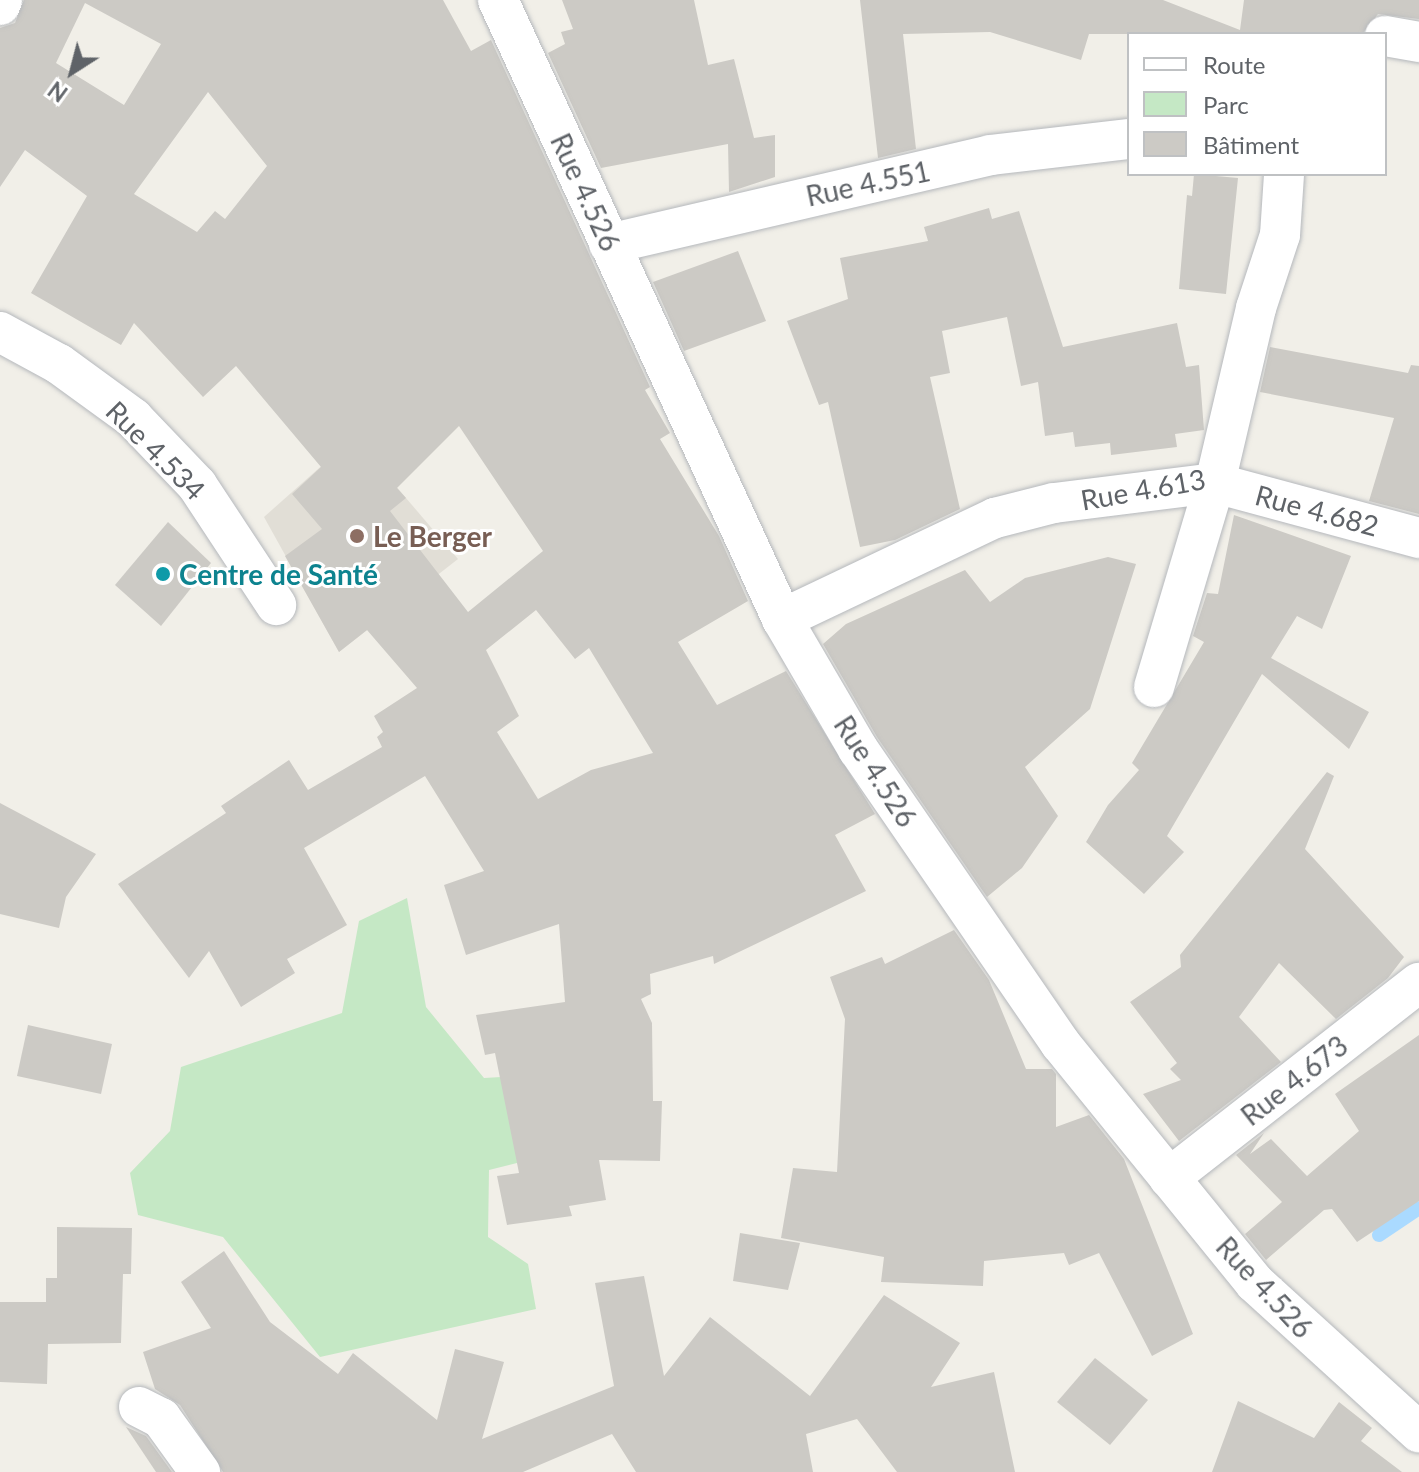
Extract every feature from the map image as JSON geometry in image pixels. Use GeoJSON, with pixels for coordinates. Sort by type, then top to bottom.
{"type":"FeatureCollection","features":[{"type":"Feature","properties":{"kind":"street","name":"Rue 4.526"},"geometry":{"type":"LineString","coordinates":[[498,0],[782,619],[858,749],[1051,1030],[1169,1178],[1280,1310],[1419,1432]]}},
{"type":"Feature","properties":{"kind":"street"},"geometry":{"type":"LineString","coordinates":[[1387,36],[1419,42]]}},
{"type":"Feature","properties":{"kind":"street","name":"Rue 4.551"},"geometry":{"type":"LineString","coordinates":[[609,244],[719,214],[990,155],[1127,139]]}},
{"type":"Feature","properties":{"kind":"street","name":"Rue 4.613"},"geometry":{"type":"LineString","coordinates":[[782,619],[995,518],[1054,503],[1215,483],[1256,308],[1280,235],[1284,176]]}},
{"type":"Feature","properties":{"kind":"street","name":"Rue 4.534"},"geometry":{"type":"LineString","coordinates":[[0,332],[59,364],[133,418],[197,485],[276,605]]}},
{"type":"Feature","properties":{"kind":"street"},"geometry":{"type":"LineString","coordinates":[[1154,687],[1215,483]]}},
{"type":"Feature","properties":{"kind":"street","name":"Rue 4.682"},"geometry":{"type":"LineString","coordinates":[[1215,483],[1419,538]]}},
{"type":"Feature","properties":{"kind":"street","name":"Rue 4.673"},"geometry":{"type":"LineString","coordinates":[[1169,1178],[1419,983]]}},
{"type":"Feature","properties":{"kind":"street"},"geometry":{"type":"LineString","coordinates":[[139,1407],[161,1418],[200,1472]]}},
{"type":"Feature","properties":{"kind":"shaded area","name":"Le Berger"},"geometry":{"type":"Polygon","coordinates":[[[354,437],[458,559],[339,652],[264,517],[354,437]]]}},
{"type":"Feature","properties":{"kind":"green space"},"geometry":{"type":"Polygon","coordinates":[[[407,898],[426,1007],[484,1078],[574,1073],[568,1150],[489,1170],[488,1237],[528,1264],[536,1309],[320,1357],[223,1237],[138,1215],[130,1173],[170,1131],[181,1067],[342,1013],[359,921],[407,898]]]}},
{"type":"Feature","properties":{"kind":"building"},"geometry":{"type":"Polygon","coordinates":[[[24,0],[443,0],[471,51],[491,40],[650,387],[645,390],[670,433],[660,439],[719,536],[748,601],[678,642],[717,705],[786,671],[875,814],[835,835],[866,891],[714,964],[713,956],[650,974],[651,994],[641,999],[652,1023],[653,1101],[662,1101],[660,1161],[599,1160],[606,1200],[569,1206],[572,1216],[507,1225],[497,1176],[519,1173],[495,1053],[485,1055],[476,1015],[565,1002],[559,924],[466,955],[444,885],[484,871],[425,776],[304,848],[347,925],[287,959],[295,973],[241,1007],[209,951],[189,978],[118,884],[226,813],[221,806],[289,760],[308,790],[382,747],[377,737],[383,732],[374,716],[417,688],[367,630],[339,652],[285,556],[322,529],[292,494],[321,467],[236,366],[203,397],[134,323],[121,345],[31,293],[87,196],[25,150],[0,187],[0,28],[15,23],[24,0]],[[85,3],[56,63],[124,105],[161,44],[85,3]],[[208,92],[134,194],[197,232],[215,211],[225,219],[267,166],[208,92]],[[459,426],[397,488],[406,498],[390,511],[468,612],[543,551],[459,426]],[[536,610],[486,650],[519,716],[497,732],[538,799],[591,770],[653,753],[589,648],[575,659],[536,610]]]}},
{"type":"Feature","properties":{"kind":"building"},"geometry":{"type":"Polygon","coordinates":[[[562,0],[694,0],[708,65],[734,59],[754,138],[775,135],[775,177],[729,192],[728,144],[601,168],[548,53],[565,44],[561,32],[573,29],[562,0]]]}},
{"type":"Feature","properties":{"kind":"building"},"geometry":{"type":"Polygon","coordinates":[[[860,0],[1163,0],[1240,30],[1244,0],[1419,0],[1419,19],[1378,14],[1364,32],[1089,34],[1081,60],[990,32],[903,34],[916,149],[878,158],[860,0]]]}},
{"type":"Feature","properties":{"kind":"building"},"geometry":{"type":"Polygon","coordinates":[[[1194,176],[1238,178],[1226,294],[1179,289],[1187,195],[1192,196],[1194,176]]]}},
{"type":"Feature","properties":{"kind":"building"},"geometry":{"type":"Polygon","coordinates":[[[989,208],[992,219],[1019,211],[1063,347],[1177,323],[1186,367],[1199,365],[1204,430],[1175,434],[1177,447],[1111,455],[1110,443],[1075,447],[1073,432],[1045,436],[1038,382],[1021,386],[1007,317],[942,331],[950,373],[930,377],[960,509],[895,540],[860,547],[828,402],[819,405],[787,321],[848,299],[840,258],[928,241],[924,227],[989,208]]]}},
{"type":"Feature","properties":{"kind":"building"},"geometry":{"type":"Polygon","coordinates":[[[738,251],[766,321],[684,351],[653,282],[738,251]]]}},
{"type":"Feature","properties":{"kind":"building"},"geometry":{"type":"Polygon","coordinates":[[[1270,347],[1408,373],[1411,365],[1419,366],[1419,514],[1369,501],[1394,418],[1260,392],[1270,347]]]}},
{"type":"Feature","properties":{"kind":"building"},"geometry":{"type":"Polygon","coordinates":[[[1234,515],[1351,556],[1322,629],[1297,616],[1271,658],[1369,712],[1349,749],[1262,674],[1167,836],[1184,852],[1144,894],[1086,842],[1108,805],[1139,770],[1132,763],[1204,642],[1193,636],[1207,593],[1218,594],[1234,515]]]}},
{"type":"Feature","properties":{"kind":"building","name":"Centre de Santé"},"geometry":{"type":"Polygon","coordinates":[[[168,522],[211,563],[161,626],[115,585],[168,522]]]}},
{"type":"Feature","properties":{"kind":"building"},"geometry":{"type":"Polygon","coordinates":[[[1108,557],[1136,564],[1090,709],[1025,767],[1058,816],[1022,868],[987,897],[877,737],[823,644],[846,624],[965,570],[990,602],[1025,578],[1108,557]]]}},
{"type":"Feature","properties":{"kind":"building"},"geometry":{"type":"Polygon","coordinates":[[[1327,772],[1334,776],[1305,849],[1404,957],[1388,978],[1336,1019],[1279,963],[1239,1017],[1281,1062],[1179,1141],[1143,1094],[1181,1080],[1170,1069],[1177,1063],[1130,1002],[1181,967],[1180,955],[1327,772]]]}},
{"type":"Feature","properties":{"kind":"building"},"geometry":{"type":"Polygon","coordinates":[[[0,803],[96,854],[66,897],[59,928],[0,914],[0,803]]]}},
{"type":"Feature","properties":{"kind":"building"},"geometry":{"type":"Polygon","coordinates":[[[954,930],[989,980],[1026,1069],[1052,1069],[1056,1074],[1056,1127],[1089,1115],[1124,1159],[1193,1334],[1152,1356],[1099,1253],[1069,1265],[1064,1253],[984,1261],[983,1286],[881,1282],[884,1257],[781,1238],[793,1168],[837,1172],[845,1019],[830,977],[882,957],[885,964],[954,930]]]}},
{"type":"Feature","properties":{"kind":"building"},"geometry":{"type":"Polygon","coordinates":[[[28,1025],[112,1044],[101,1094],[17,1076],[28,1025]]]}},
{"type":"Feature","properties":{"kind":"building"},"geometry":{"type":"Polygon","coordinates":[[[1419,1035],[1419,1201],[1357,1242],[1332,1209],[1324,1210],[1266,1260],[1245,1234],[1282,1202],[1236,1155],[1264,1133],[1250,1154],[1271,1139],[1307,1176],[1359,1131],[1335,1094],[1419,1035]]]}},
{"type":"Feature","properties":{"kind":"building"},"geometry":{"type":"Polygon","coordinates":[[[57,1227],[132,1228],[131,1274],[123,1274],[121,1343],[48,1344],[47,1384],[0,1382],[0,1302],[46,1302],[46,1278],[57,1278],[57,1227]]]}},
{"type":"Feature","properties":{"kind":"building"},"geometry":{"type":"Polygon","coordinates":[[[740,1233],[800,1243],[788,1290],[733,1281],[740,1233]]]}},
{"type":"Feature","properties":{"kind":"building"},"geometry":{"type":"Polygon","coordinates":[[[224,1251],[270,1322],[338,1374],[353,1353],[437,1420],[455,1349],[504,1362],[482,1439],[614,1386],[595,1283],[644,1276],[664,1376],[710,1317],[810,1396],[884,1295],[960,1343],[931,1387],[994,1372],[1015,1472],[897,1472],[857,1419],[806,1434],[813,1472],[636,1472],[612,1434],[523,1472],[223,1472],[180,1405],[155,1389],[143,1352],[211,1328],[181,1282],[224,1251]]]}},
{"type":"Feature","properties":{"kind":"building"},"geometry":{"type":"Polygon","coordinates":[[[1095,1358],[1148,1400],[1110,1445],[1057,1402],[1095,1358]]]}},
{"type":"Feature","properties":{"kind":"building"},"geometry":{"type":"Polygon","coordinates":[[[1238,1401],[1314,1438],[1339,1402],[1372,1428],[1361,1441],[1402,1472],[1212,1472],[1238,1401]]]}},
{"type":"Feature","properties":{"kind":"building"},"geometry":{"type":"Polygon","coordinates":[[[126,1427],[146,1436],[172,1472],[156,1472],[126,1427]]]}},
{"type":"Feature","properties":{"kind":"waterway"},"geometry":{"type":"LineString","coordinates":[[1379,1235],[1419,1208]]}},
{"type":"Feature","properties":{"kind":"place","name":"Le Berger"},"geometry":{"type":"Point","coordinates":[357,536]}},
{"type":"Feature","properties":{"kind":"place","name":"Centre de Santé"},"geometry":{"type":"Point","coordinates":[163,574]}}]}
